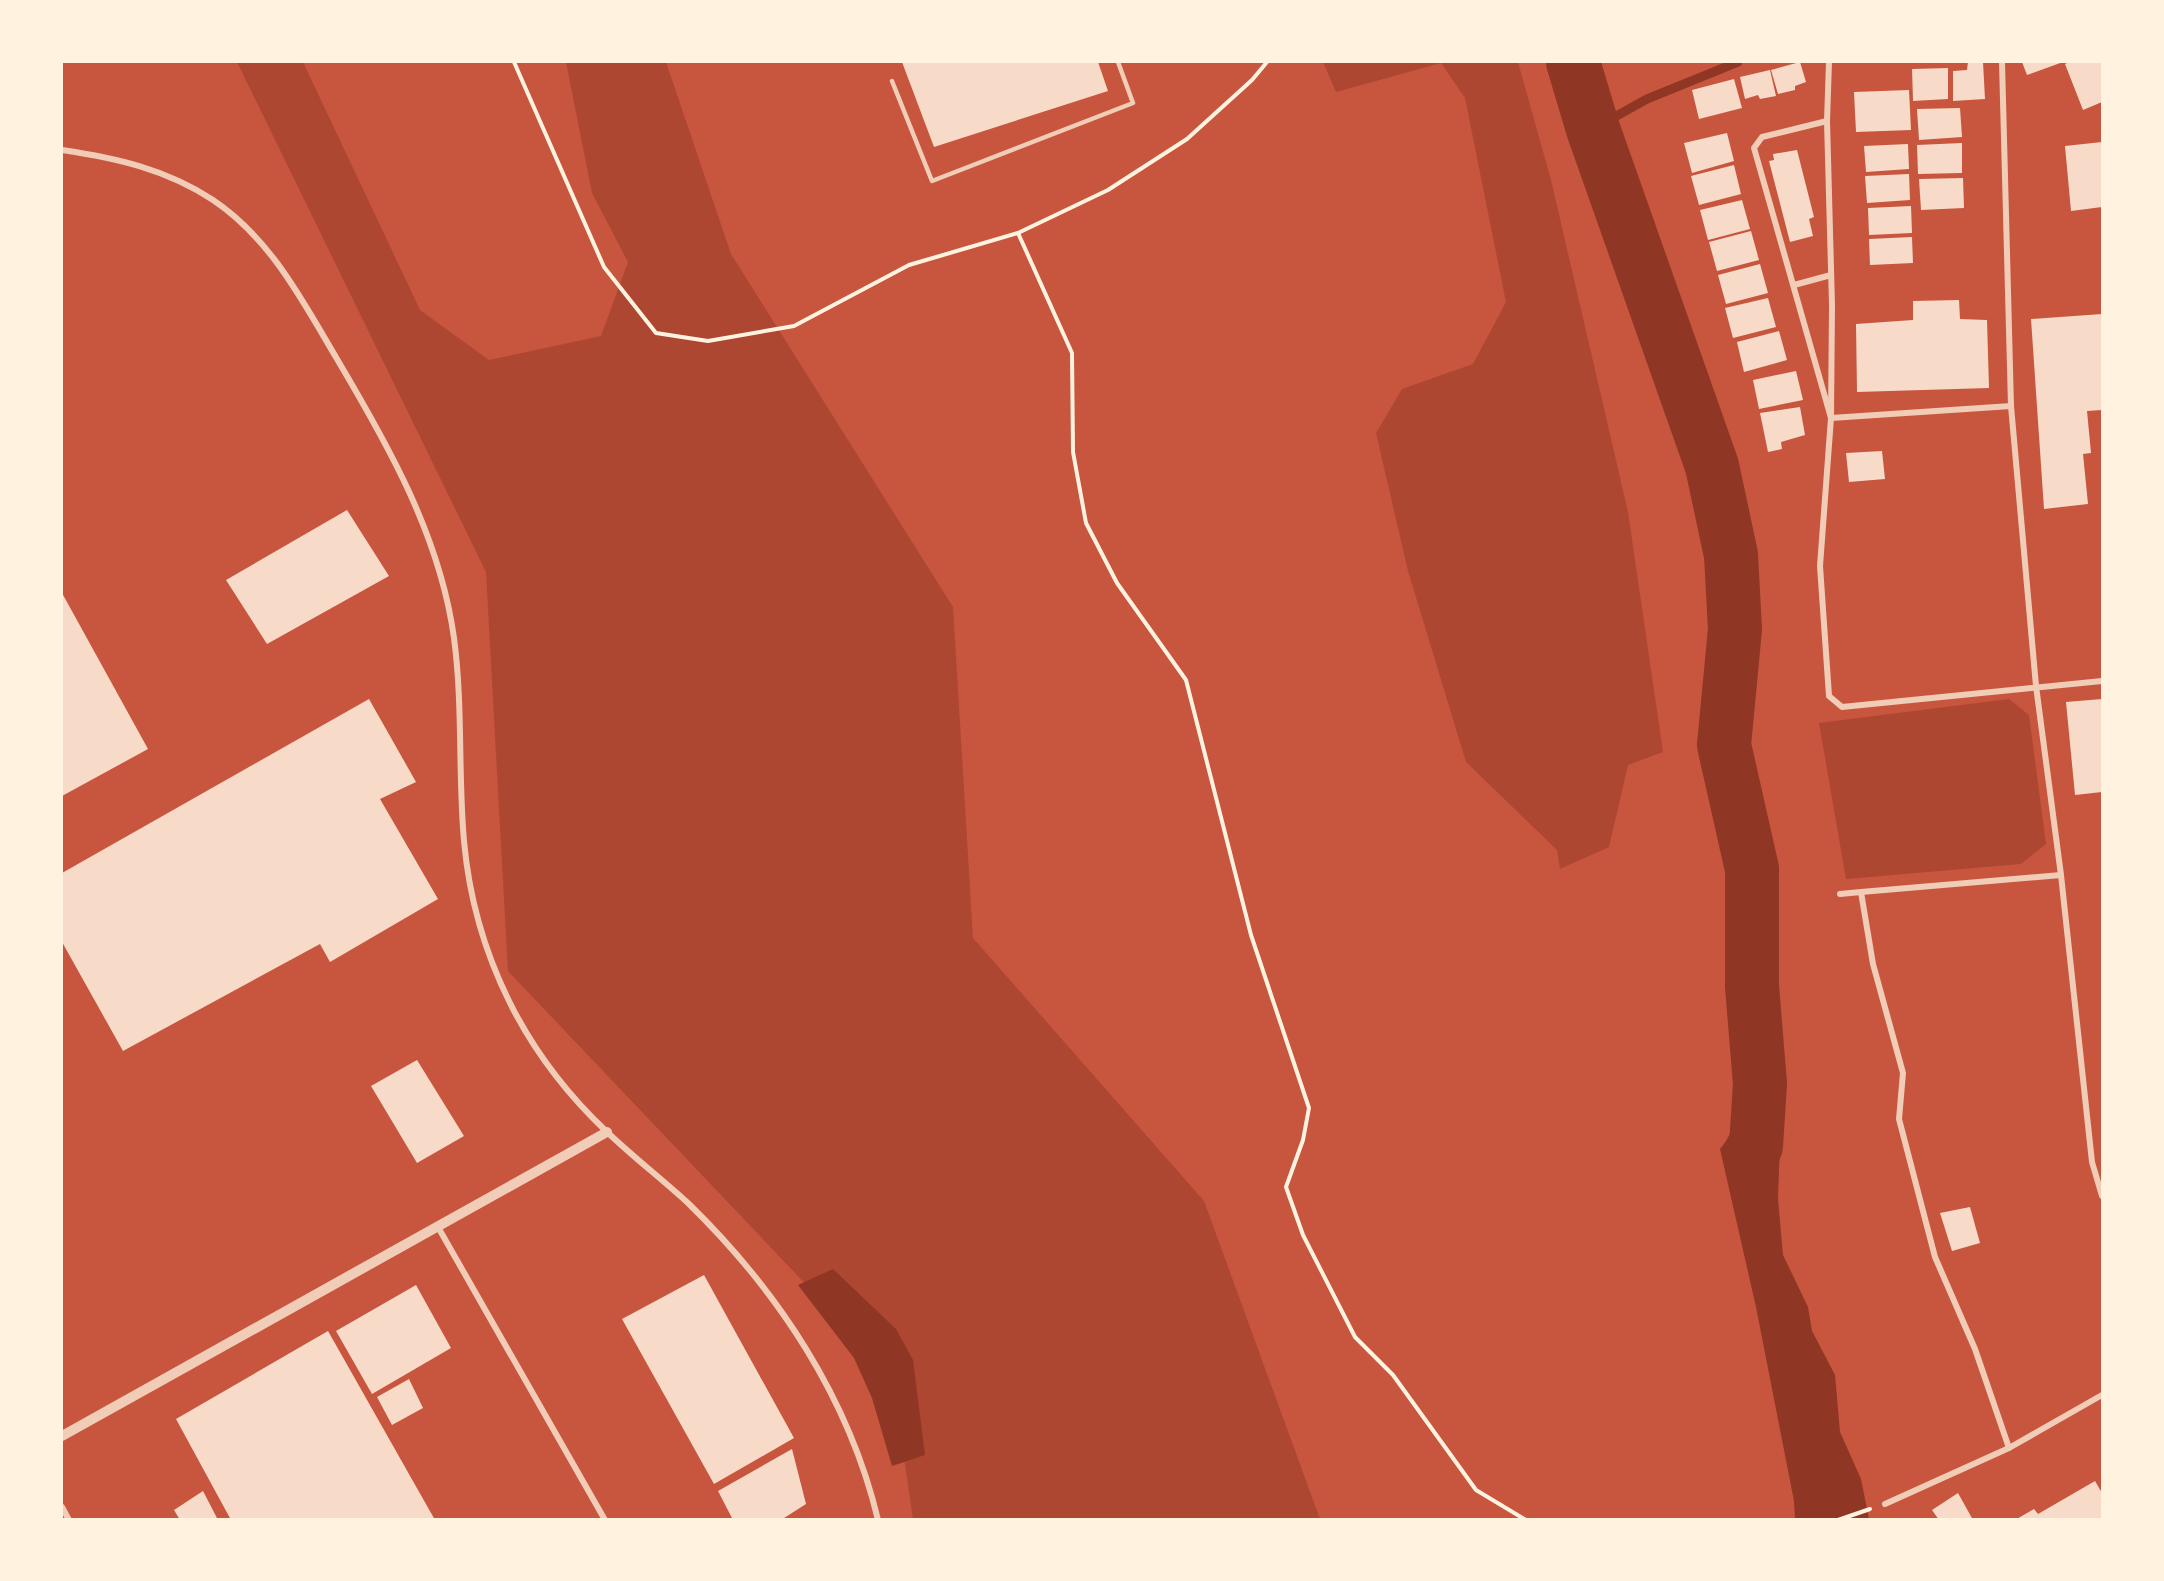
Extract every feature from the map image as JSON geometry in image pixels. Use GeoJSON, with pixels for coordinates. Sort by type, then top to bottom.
{"type":"FeatureCollection","features":[{"type":"Feature","properties":{"kind":"street"},"geometry":{"type":"LineString","coordinates":[[1828,62],[1831,418],[1820,566],[1829,696],[1842,707],[2103,681]]}},
{"type":"Feature","properties":{"kind":"street"},"geometry":{"type":"LineString","coordinates":[[2002,62],[2011,406],[2036,686],[2061,875],[2092,1162],[2103,1196]]}},
{"type":"Feature","properties":{"kind":"street"},"geometry":{"type":"LineString","coordinates":[[1827,121],[1762,137],[1754,148],[1831,418]]}},
{"type":"Feature","properties":{"kind":"street"},"geometry":{"type":"LineString","coordinates":[[62,150],[140,165],[180,180],[215,202],[244,225],[274,256],[297,291],[375,423],[422,521],[441,577],[454,635],[464,844],[474,903],[489,951],[510,1004],[540,1054],[572,1096],[607,1132],[687,1202],[728,1244],[800,1337],[854,1439],[878,1520]]}},
{"type":"Feature","properties":{"kind":"street"},"geometry":{"type":"LineString","coordinates":[[1794,285],[1831,275]]}},
{"type":"Feature","properties":{"kind":"street"},"geometry":{"type":"LineString","coordinates":[[1831,418],[2011,406]]}},
{"type":"Feature","properties":{"kind":"street"},"geometry":{"type":"LineString","coordinates":[[1840,894],[2061,875]]}},
{"type":"Feature","properties":{"kind":"street"},"geometry":{"type":"LineString","coordinates":[[1861,892],[1873,964],[1903,1073],[1899,1119],[1935,1257],[1975,1349],[2009,1448]]}},
{"type":"Feature","properties":{"kind":"street"},"geometry":{"type":"LineString","coordinates":[[62,1436],[607,1132]]}},
{"type":"Feature","properties":{"kind":"street"},"geometry":{"type":"LineString","coordinates":[[438,1227],[605,1520]]}},
{"type":"Feature","properties":{"kind":"street"},"geometry":{"type":"LineString","coordinates":[[1885,1504],[2009,1448],[2103,1395]]}},
{"type":"Feature","properties":{"kind":"street"},"geometry":{"type":"LineString","coordinates":[[62,1507],[69,1520]]}},
{"type":"Feature","properties":{"kind":"lane"},"geometry":{"type":"LineString","coordinates":[[892,81],[932,181],[1133,103],[1118,62]]}},
{"type":"Feature","properties":{"kind":"path"},"geometry":{"type":"LineString","coordinates":[[514,62],[604,267],[656,333],[708,341],[795,326],[909,265],[1018,232],[1108,190],[1187,139],[1252,80],[1267,62]]}},
{"type":"Feature","properties":{"kind":"path"},"geometry":{"type":"LineString","coordinates":[[1018,232],[1072,353],[1073,452],[1086,523],[1117,583],[1186,680],[1251,935],[1309,1108],[1303,1140],[1286,1187],[1303,1235],[1355,1337],[1393,1375],[1476,1490],[1526,1520]]}},
{"type":"Feature","properties":{"kind":"path"},"geometry":{"type":"LineString","coordinates":[[1838,1520],[1885,1504]]}},
{"type":"Feature","properties":{"kind":"shaded area"},"geometry":{"type":"Polygon","coordinates":[[[237,62],[303,62],[420,310],[489,360],[601,336],[628,262],[592,193],[566,62],[666,62],[731,254],[953,607],[973,938],[1204,1201],[1320,1519],[913,1519],[892,1375],[508,971],[486,572],[237,62]]]}},
{"type":"Feature","properties":{"kind":"shaded area"},"geometry":{"type":"Polygon","coordinates":[[[1323,62],[1518,62],[1551,180],[1628,512],[1663,752],[1628,765],[1609,847],[1560,869],[1557,850],[1466,762],[1408,571],[1376,433],[1402,389],[1473,364],[1506,302],[1465,98],[1441,63],[1336,92],[1323,62]]]}},
{"type":"Feature","properties":{"kind":"shaded area"},"geometry":{"type":"Polygon","coordinates":[[[2009,699],[2029,715],[2046,844],[2021,864],[1846,879],[1819,723],[2009,699]]]}},
{"type":"Feature","properties":{"kind":"shaded area"},"geometry":{"type":"Polygon","coordinates":[[[1776,1071],[1783,1110],[1778,1199],[1783,1255],[1808,1307],[1812,1331],[1835,1375],[1840,1432],[1861,1479],[1869,1519],[1795,1519],[1794,1501],[1756,1307],[1720,1149],[1731,1132],[1734,1122],[1737,1073],[1776,1071]]]}},
{"type":"Feature","properties":{"kind":"shaded area"},"geometry":{"type":"Polygon","coordinates":[[[833,1269],[896,1329],[913,1360],[925,1455],[892,1466],[872,1398],[854,1358],[798,1285],[833,1269]]]}},
{"type":"Feature","properties":{"kind":"building"},"geometry":{"type":"Polygon","coordinates":[[[902,62],[1098,62],[1108,91],[934,147],[902,62]]]}},
{"type":"Feature","properties":{"kind":"building"},"geometry":{"type":"Polygon","coordinates":[[[1800,62],[1806,82],[1795,86],[1795,90],[1778,94],[1771,70],[1800,62]]]}},
{"type":"Feature","properties":{"kind":"building"},"geometry":{"type":"Polygon","coordinates":[[[1968,62],[1983,62],[1985,99],[1953,101],[1953,71],[1967,70],[1968,62]]]}},
{"type":"Feature","properties":{"kind":"building"},"geometry":{"type":"Polygon","coordinates":[[[2022,62],[2063,62],[2027,75],[2022,62]]]}},
{"type":"Feature","properties":{"kind":"building"},"geometry":{"type":"Polygon","coordinates":[[[2102,62],[2102,102],[2083,110],[2065,64],[2102,62]]]}},
{"type":"Feature","properties":{"kind":"building"},"geometry":{"type":"Polygon","coordinates":[[[1948,68],[1948,99],[1913,101],[1912,69],[1948,68]]]}},
{"type":"Feature","properties":{"kind":"building"},"geometry":{"type":"Polygon","coordinates":[[[1770,70],[1776,96],[1760,99],[1758,95],[1745,99],[1740,77],[1770,70]]]}},
{"type":"Feature","properties":{"kind":"building"},"geometry":{"type":"Polygon","coordinates":[[[1734,79],[1742,108],[1699,119],[1692,90],[1734,79]]]}},
{"type":"Feature","properties":{"kind":"building"},"geometry":{"type":"Polygon","coordinates":[[[1909,90],[1911,130],[1856,132],[1854,92],[1909,90]]]}},
{"type":"Feature","properties":{"kind":"building"},"geometry":{"type":"Polygon","coordinates":[[[1960,108],[1962,137],[1919,140],[1917,109],[1960,108]]]}},
{"type":"Feature","properties":{"kind":"building"},"geometry":{"type":"Polygon","coordinates":[[[1727,133],[1734,161],[1692,173],[1684,143],[1727,133]]]}},
{"type":"Feature","properties":{"kind":"building"},"geometry":{"type":"Polygon","coordinates":[[[2102,142],[2102,207],[2071,211],[2065,146],[2102,142]]]}},
{"type":"Feature","properties":{"kind":"building"},"geometry":{"type":"Polygon","coordinates":[[[1962,143],[1962,173],[1918,174],[1917,145],[1962,143]]]}},
{"type":"Feature","properties":{"kind":"building"},"geometry":{"type":"Polygon","coordinates":[[[1908,144],[1909,169],[1866,172],[1864,146],[1908,144]]]}},
{"type":"Feature","properties":{"kind":"building"},"geometry":{"type":"Polygon","coordinates":[[[1797,150],[1814,217],[1809,219],[1813,236],[1790,242],[1769,161],[1774,160],[1773,154],[1797,150]]]}},
{"type":"Feature","properties":{"kind":"building"},"geometry":{"type":"Polygon","coordinates":[[[1734,165],[1741,194],[1699,205],[1691,176],[1734,165]]]}},
{"type":"Feature","properties":{"kind":"building"},"geometry":{"type":"Polygon","coordinates":[[[1909,174],[1910,200],[1867,203],[1865,176],[1909,174]]]}},
{"type":"Feature","properties":{"kind":"building"},"geometry":{"type":"Polygon","coordinates":[[[1963,178],[1964,208],[1921,210],[1919,179],[1963,178]]]}},
{"type":"Feature","properties":{"kind":"building"},"geometry":{"type":"Polygon","coordinates":[[[1742,200],[1750,229],[1708,240],[1700,210],[1742,200]]]}},
{"type":"Feature","properties":{"kind":"building"},"geometry":{"type":"Polygon","coordinates":[[[1911,206],[1912,233],[1869,235],[1868,208],[1911,206]]]}},
{"type":"Feature","properties":{"kind":"building"},"geometry":{"type":"Polygon","coordinates":[[[1751,231],[1759,260],[1717,271],[1709,242],[1751,231]]]}},
{"type":"Feature","properties":{"kind":"building"},"geometry":{"type":"Polygon","coordinates":[[[1912,237],[1913,263],[1870,265],[1869,239],[1912,237]]]}},
{"type":"Feature","properties":{"kind":"building"},"geometry":{"type":"Polygon","coordinates":[[[1760,264],[1768,293],[1726,304],[1718,275],[1760,264]]]}},
{"type":"Feature","properties":{"kind":"building"},"geometry":{"type":"Polygon","coordinates":[[[1768,298],[1776,327],[1733,338],[1725,308],[1768,298]]]}},
{"type":"Feature","properties":{"kind":"building"},"geometry":{"type":"Polygon","coordinates":[[[1959,300],[1960,319],[1987,320],[1989,388],[1857,392],[1856,324],[1913,320],[1913,301],[1959,300]]]}},
{"type":"Feature","properties":{"kind":"building"},"geometry":{"type":"Polygon","coordinates":[[[2102,314],[2102,410],[2087,411],[2091,453],[2083,454],[2088,504],[2044,509],[2031,319],[2102,314]]]}},
{"type":"Feature","properties":{"kind":"building"},"geometry":{"type":"Polygon","coordinates":[[[1779,331],[1787,360],[1744,372],[1737,342],[1779,331]]]}},
{"type":"Feature","properties":{"kind":"building"},"geometry":{"type":"Polygon","coordinates":[[[1796,371],[1803,400],[1759,409],[1753,380],[1796,371]]]}},
{"type":"Feature","properties":{"kind":"building"},"geometry":{"type":"Polygon","coordinates":[[[1800,407],[1805,435],[1781,442],[1782,449],[1768,452],[1760,413],[1800,407]]]}},
{"type":"Feature","properties":{"kind":"building"},"geometry":{"type":"Polygon","coordinates":[[[1882,451],[1885,479],[1849,482],[1846,453],[1882,451]]]}},
{"type":"Feature","properties":{"kind":"building"},"geometry":{"type":"Polygon","coordinates":[[[347,510],[389,576],[267,644],[226,580],[347,510]]]}},
{"type":"Feature","properties":{"kind":"building"},"geometry":{"type":"Polygon","coordinates":[[[62,593],[148,749],[62,796],[62,593]]]}},
{"type":"Feature","properties":{"kind":"building"},"geometry":{"type":"Polygon","coordinates":[[[369,699],[416,782],[380,799],[438,899],[330,962],[320,944],[123,1051],[62,942],[62,873],[369,699]]]}},
{"type":"Feature","properties":{"kind":"building"},"geometry":{"type":"Polygon","coordinates":[[[2102,699],[2102,792],[2075,795],[2066,702],[2102,699]]]}},
{"type":"Feature","properties":{"kind":"building"},"geometry":{"type":"Polygon","coordinates":[[[417,1060],[464,1136],[417,1163],[371,1086],[417,1060]]]}},
{"type":"Feature","properties":{"kind":"building"},"geometry":{"type":"Polygon","coordinates":[[[1970,1207],[1980,1243],[1952,1251],[1940,1213],[1970,1207]]]}},
{"type":"Feature","properties":{"kind":"building"},"geometry":{"type":"Polygon","coordinates":[[[704,1275],[794,1438],[714,1484],[622,1319],[704,1275]]]}},
{"type":"Feature","properties":{"kind":"building"},"geometry":{"type":"Polygon","coordinates":[[[416,1285],[451,1348],[372,1394],[336,1331],[416,1285]]]}},
{"type":"Feature","properties":{"kind":"building"},"geometry":{"type":"Polygon","coordinates":[[[328,1331],[435,1520],[231,1520],[176,1419],[328,1331]]]}},
{"type":"Feature","properties":{"kind":"building"},"geometry":{"type":"Polygon","coordinates":[[[409,1379],[423,1408],[392,1425],[377,1397],[409,1379]]]}},
{"type":"Feature","properties":{"kind":"building"},"geometry":{"type":"Polygon","coordinates":[[[792,1449],[806,1504],[781,1520],[733,1520],[718,1491],[792,1449]]]}},
{"type":"Feature","properties":{"kind":"building"},"geometry":{"type":"Polygon","coordinates":[[[2095,1481],[2102,1493],[2102,1520],[2015,1520],[2034,1509],[2038,1514],[2095,1481]]]}},
{"type":"Feature","properties":{"kind":"building"},"geometry":{"type":"Polygon","coordinates":[[[203,1491],[218,1520],[180,1520],[174,1510],[203,1491]]]}},
{"type":"Feature","properties":{"kind":"building"},"geometry":{"type":"Polygon","coordinates":[[[1958,1493],[1973,1520],[1939,1520],[1932,1510],[1958,1493]]]}},
{"type":"Feature","properties":{"kind":"waterway"},"geometry":{"type":"LineString","coordinates":[[1573,62],[1593,129],[1712,466],[1731,555],[1735,629],[1724,745],[1752,869],[1752,986],[1760,1084],[1756,1146]]}},
{"type":"Feature","properties":{"kind":"waterway"},"geometry":{"type":"LineString","coordinates":[[1593,129],[1647,99],[1738,62]]}}]}
